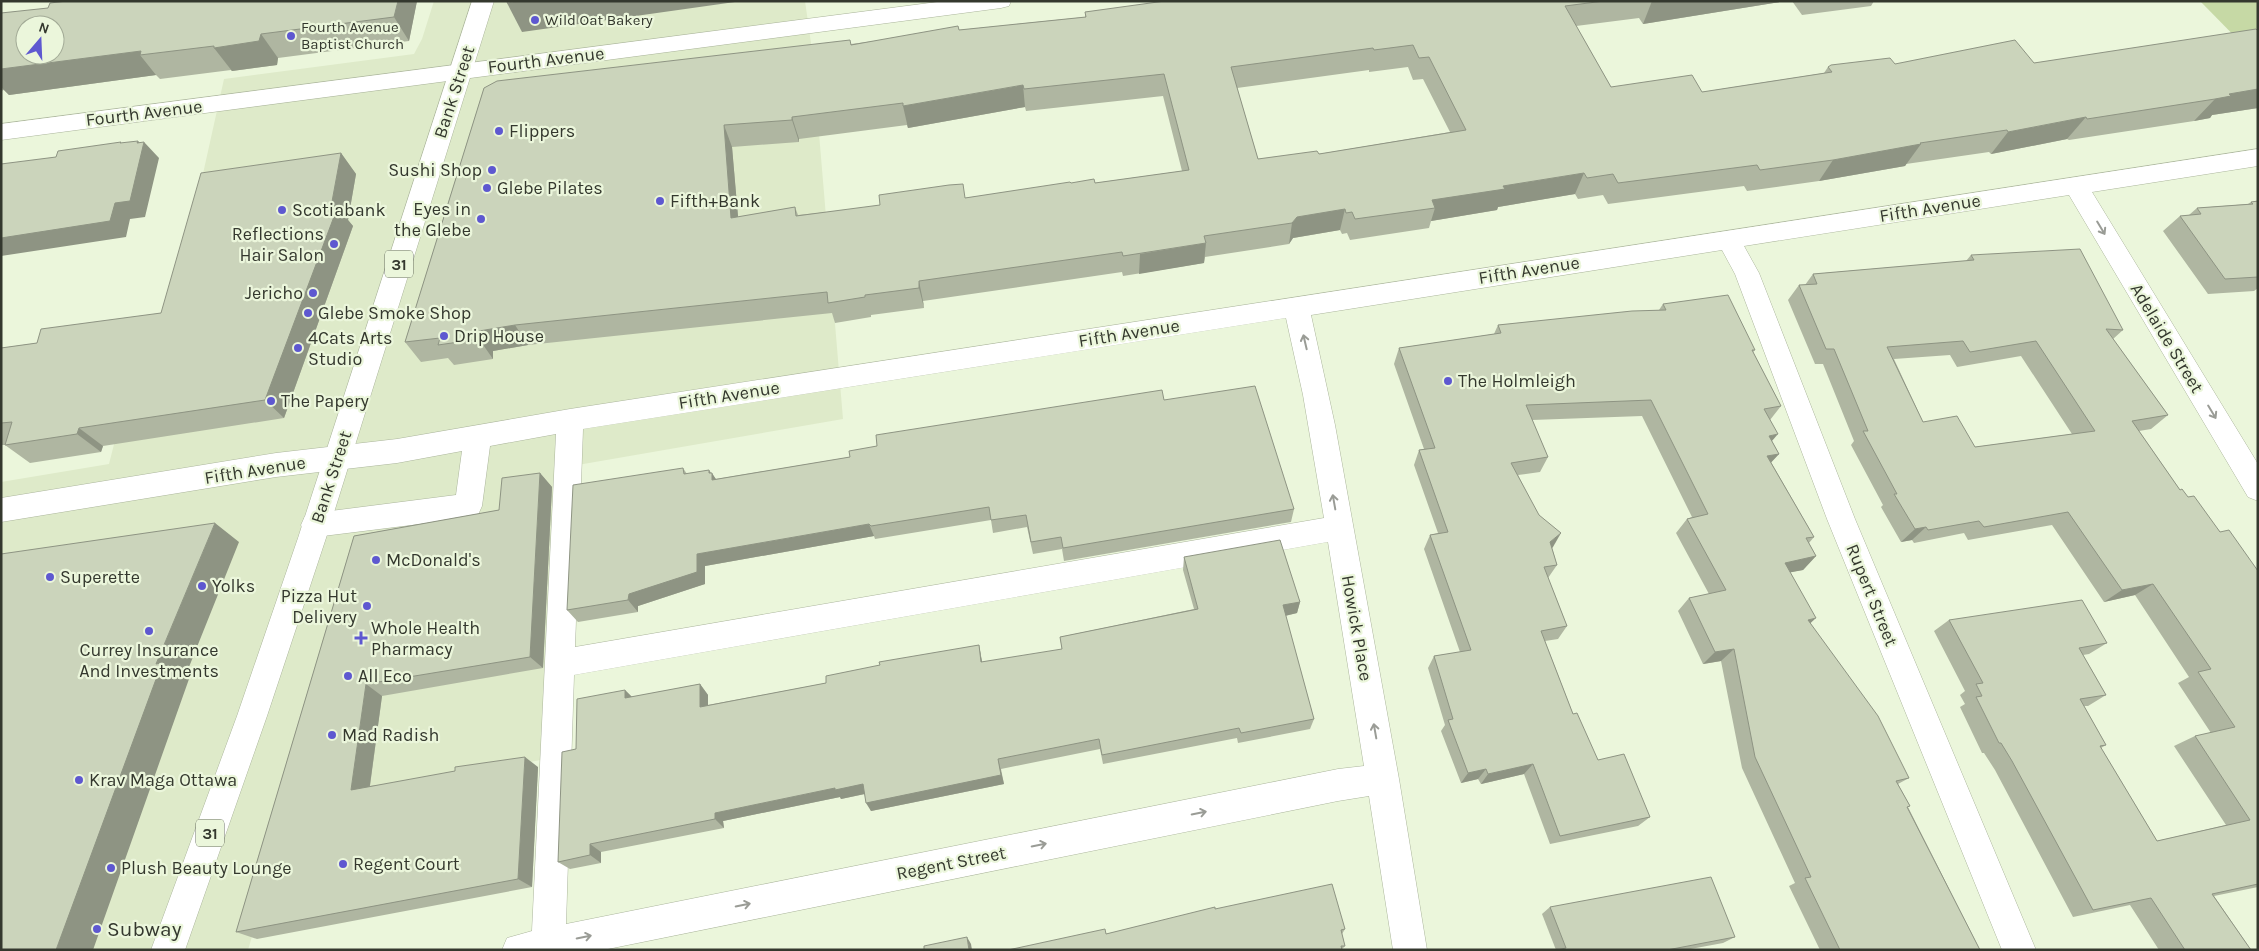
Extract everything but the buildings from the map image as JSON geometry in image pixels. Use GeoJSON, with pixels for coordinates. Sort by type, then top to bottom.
{"type":"FeatureCollection","features":[{"type":"Feature","properties":{"kind":"street","name":"Bank Street"},"geometry":{"type":"LineString","coordinates":[[168,950],[252,716],[338,458],[354,402],[483,1]]}},
{"type":"Feature","properties":{"kind":"street","name":"Fourth Avenue"},"geometry":{"type":"LineString","coordinates":[[1,132],[1001,1]]}},
{"type":"Feature","properties":{"kind":"street","name":"Fifth Avenue"},"geometry":{"type":"LineString","coordinates":[[1,510],[276,465],[397,451],[477,448],[570,420],[2258,157]]}},
{"type":"Feature","properties":{"kind":"street","name":"Adelaide Street"},"geometry":{"type":"LineString","coordinates":[[2076,186],[2258,489]]}},
{"type":"Feature","properties":{"kind":"street","name":"Rupert Street"},"geometry":{"type":"LineString","coordinates":[[1728,239],[1747,273],[1841,519],[2019,950]]}},
{"type":"Feature","properties":{"kind":"street","name":"Howick Place"},"geometry":{"type":"LineString","coordinates":[[1296,307],[1307,346],[1383,778],[1410,950]]}},
{"type":"Feature","properties":{"kind":"street"},"geometry":{"type":"LineString","coordinates":[[533,947],[560,664],[570,420]]}},
{"type":"Feature","properties":{"kind":"street"},"geometry":{"type":"LineString","coordinates":[[315,525],[468,506],[477,448]]}},
{"type":"Feature","properties":{"kind":"street"},"geometry":{"type":"LineString","coordinates":[[560,664],[1339,528]]}},
{"type":"Feature","properties":{"kind":"street","name":"Regent Street"},"geometry":{"type":"LineString","coordinates":[[533,947],[1338,785],[1383,778]]}},
{"type":"Feature","properties":{"kind":"shaded area"},"geometry":{"type":"Polygon","coordinates":[[[434,1],[805,1],[812,50],[843,419],[566,467],[562,756],[290,807],[248,950],[1,950],[1,482],[109,464],[138,350],[165,345],[224,79],[414,54],[422,39],[434,1]]]}},
{"type":"Feature","properties":{"kind":"shaded area"},"geometry":{"type":"Polygon","coordinates":[[[2200,1],[2258,1],[2258,60],[2200,1]]]}},
{"type":"Feature","properties":{"kind":"place","name":"Wild Oat Bakery"},"geometry":{"type":"Point","coordinates":[535,20]}},
{"type":"Feature","properties":{"kind":"place","name":"Fourth Avenue Baptist Church"},"geometry":{"type":"Point","coordinates":[291,36]}},
{"type":"Feature","properties":{"kind":"place","name":"Flippers"},"geometry":{"type":"Point","coordinates":[499,131]}},
{"type":"Feature","properties":{"kind":"place","name":"Sushi Shop"},"geometry":{"type":"Point","coordinates":[492,170]}},
{"type":"Feature","properties":{"kind":"place","name":"Glebe Pilates"},"geometry":{"type":"Point","coordinates":[487,188]}},
{"type":"Feature","properties":{"kind":"place","name":"Fifth+Bank"},"geometry":{"type":"Point","coordinates":[660,201]}},
{"type":"Feature","properties":{"kind":"place","name":"Scotiabank"},"geometry":{"type":"Point","coordinates":[282,210]}},
{"type":"Feature","properties":{"kind":"place","name":"Eyes in the Glebe"},"geometry":{"type":"Point","coordinates":[481,219]}},
{"type":"Feature","properties":{"kind":"place","name":"Reflections Hair Salon"},"geometry":{"type":"Point","coordinates":[334,244]}},
{"type":"Feature","properties":{"kind":"place","name":"Jericho"},"geometry":{"type":"Point","coordinates":[313,293]}},
{"type":"Feature","properties":{"kind":"place","name":"Glebe Smoke Shop"},"geometry":{"type":"Point","coordinates":[308,313]}},
{"type":"Feature","properties":{"kind":"place","name":"Drip House"},"geometry":{"type":"Point","coordinates":[444,336]}},
{"type":"Feature","properties":{"kind":"place","name":"4Cats Arts Studio"},"geometry":{"type":"Point","coordinates":[298,348]}},
{"type":"Feature","properties":{"kind":"place","name":"The Holmleigh"},"geometry":{"type":"Point","coordinates":[1448,381]}},
{"type":"Feature","properties":{"kind":"place","name":"The Papery"},"geometry":{"type":"Point","coordinates":[271,401]}},
{"type":"Feature","properties":{"kind":"place","name":"McDonald's"},"geometry":{"type":"Point","coordinates":[376,560]}},
{"type":"Feature","properties":{"kind":"place","name":"Superette"},"geometry":{"type":"Point","coordinates":[50,577]}},
{"type":"Feature","properties":{"kind":"place","name":"Yolks"},"geometry":{"type":"Point","coordinates":[202,586]}},
{"type":"Feature","properties":{"kind":"place","name":"Pizza Hut Delivery"},"geometry":{"type":"Point","coordinates":[367,606]}},
{"type":"Feature","properties":{"kind":"place","name":"Currey Insurance And Investments"},"geometry":{"type":"Point","coordinates":[149,631]}},
{"type":"Feature","properties":{"kind":"place","name":"Whole Health Pharmacy"},"geometry":{"type":"Point","coordinates":[361,638]}},
{"type":"Feature","properties":{"kind":"place","name":"All Eco"},"geometry":{"type":"Point","coordinates":[348,676]}},
{"type":"Feature","properties":{"kind":"place","name":"Mad Radish"},"geometry":{"type":"Point","coordinates":[332,735]}},
{"type":"Feature","properties":{"kind":"place","name":"Krav Maga Ottawa"},"geometry":{"type":"Point","coordinates":[79,780]}},
{"type":"Feature","properties":{"kind":"place","name":"Regent Court"},"geometry":{"type":"Point","coordinates":[343,864]}},
{"type":"Feature","properties":{"kind":"place","name":"Plush Beauty Lounge"},"geometry":{"type":"Point","coordinates":[111,868]}},
{"type":"Feature","properties":{"kind":"place","name":"Subway"},"geometry":{"type":"Point","coordinates":[97,929]}}]}
